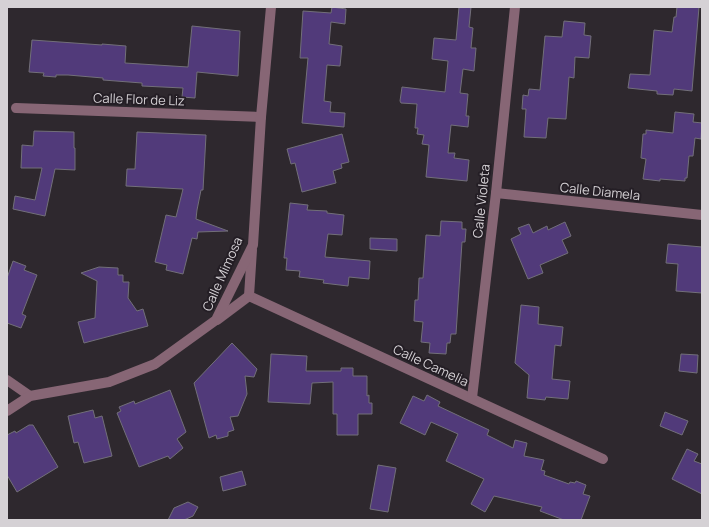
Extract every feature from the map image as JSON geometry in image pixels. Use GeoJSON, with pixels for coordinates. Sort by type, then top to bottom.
{"type":"FeatureCollection","features":[{"type":"Feature","properties":{"kind":"street","name":"Calle Mimosa"},"geometry":{"type":"LineString","coordinates":[[7,411],[30,396],[108,382],[155,364],[216,320],[252,245],[261,117],[271,7]]}},
{"type":"Feature","properties":{"kind":"street","name":"Calle Violeta"},"geometry":{"type":"LineString","coordinates":[[472,398],[496,193],[514,7]]}},
{"type":"Feature","properties":{"kind":"street","name":"Calle Flor de Liz"},"geometry":{"type":"LineString","coordinates":[[16,108],[261,117]]}},
{"type":"Feature","properties":{"kind":"street","name":"Calle Diamela"},"geometry":{"type":"LineString","coordinates":[[496,193],[702,214]]}},
{"type":"Feature","properties":{"kind":"street"},"geometry":{"type":"LineString","coordinates":[[216,320],[249,296],[252,245]]}},
{"type":"Feature","properties":{"kind":"street","name":"Calle Camelia"},"geometry":{"type":"LineString","coordinates":[[249,296],[603,459]]}},
{"type":"Feature","properties":{"kind":"street"},"geometry":{"type":"LineString","coordinates":[[7,380],[30,396]]}},
{"type":"Feature","properties":{"kind":"building"},"geometry":{"type":"Polygon","coordinates":[[[332,7],[346,9],[345,24],[331,22],[329,44],[342,46],[340,66],[327,65],[324,101],[331,102],[330,112],[345,113],[344,127],[302,123],[308,58],[300,58],[303,11],[331,13],[332,7]]]}},
{"type":"Feature","properties":{"kind":"building"},"geometry":{"type":"Polygon","coordinates":[[[459,7],[471,7],[469,27],[473,28],[471,48],[476,48],[474,71],[463,69],[460,93],[468,94],[466,116],[469,116],[468,127],[451,125],[448,153],[455,153],[454,158],[469,160],[467,181],[426,177],[429,145],[422,144],[424,135],[417,134],[418,128],[415,128],[417,104],[401,103],[400,101],[402,87],[445,92],[448,61],[432,59],[434,38],[456,40],[459,7]]]}},
{"type":"Feature","properties":{"kind":"building"},"geometry":{"type":"Polygon","coordinates":[[[677,7],[699,7],[692,91],[674,89],[673,95],[657,94],[657,91],[628,88],[630,74],[650,75],[654,30],[672,32],[677,7]]]}},
{"type":"Feature","properties":{"kind":"building"},"geometry":{"type":"Polygon","coordinates":[[[564,21],[585,23],[584,35],[591,36],[589,58],[575,57],[574,78],[569,77],[566,119],[548,118],[546,138],[524,137],[526,109],[522,109],[523,95],[528,96],[529,89],[540,90],[545,36],[562,37],[564,21]]]}},
{"type":"Feature","properties":{"kind":"building"},"geometry":{"type":"Polygon","coordinates":[[[192,26],[240,31],[238,76],[197,72],[195,98],[182,97],[183,88],[142,86],[142,83],[103,80],[103,78],[68,75],[56,75],[56,77],[43,76],[44,73],[29,72],[32,40],[126,46],[125,63],[188,67],[192,26]]]}},
{"type":"Feature","properties":{"kind":"building"},"geometry":{"type":"Polygon","coordinates":[[[675,112],[694,114],[693,122],[702,123],[701,139],[695,138],[693,156],[689,156],[687,178],[685,178],[685,181],[643,179],[646,159],[641,158],[643,134],[646,134],[646,130],[673,133],[675,112]]]}},
{"type":"Feature","properties":{"kind":"building"},"geometry":{"type":"Polygon","coordinates":[[[34,131],[74,132],[75,170],[55,169],[45,216],[13,209],[15,196],[35,200],[42,168],[21,168],[22,145],[33,146],[34,131]]]}},
{"type":"Feature","properties":{"kind":"building"},"geometry":{"type":"Polygon","coordinates":[[[137,132],[206,135],[203,190],[201,190],[196,219],[228,231],[198,232],[197,239],[192,238],[183,274],[166,270],[167,265],[155,262],[166,215],[176,217],[183,189],[126,186],[127,169],[135,169],[137,132]]]}},
{"type":"Feature","properties":{"kind":"building"},"geometry":{"type":"Polygon","coordinates":[[[342,134],[349,162],[341,164],[342,168],[333,171],[336,183],[302,192],[295,163],[291,164],[287,149],[342,134]]]}},
{"type":"Feature","properties":{"kind":"building"},"geometry":{"type":"Polygon","coordinates":[[[290,203],[308,205],[307,210],[327,211],[327,213],[344,215],[342,235],[328,234],[325,257],[370,261],[369,279],[349,277],[348,286],[323,283],[324,280],[299,277],[300,271],[286,270],[287,258],[284,258],[290,203]]]}},
{"type":"Feature","properties":{"kind":"building"},"geometry":{"type":"Polygon","coordinates":[[[441,221],[462,222],[462,229],[466,229],[465,242],[462,242],[456,334],[451,334],[450,343],[447,343],[446,354],[429,353],[430,343],[421,342],[423,322],[414,321],[415,300],[418,300],[419,278],[423,278],[426,235],[440,236],[441,221]]]}},
{"type":"Feature","properties":{"kind":"building"},"geometry":{"type":"Polygon","coordinates":[[[565,222],[571,236],[562,240],[568,253],[540,265],[543,273],[528,279],[511,239],[521,234],[518,228],[529,224],[533,233],[547,226],[548,230],[565,222]]]}},
{"type":"Feature","properties":{"kind":"building"},"geometry":{"type":"Polygon","coordinates":[[[370,238],[397,239],[397,251],[370,249],[370,238]]]}},
{"type":"Feature","properties":{"kind":"building"},"geometry":{"type":"Polygon","coordinates":[[[668,244],[702,247],[702,293],[676,291],[678,264],[666,263],[668,244]]]}},
{"type":"Feature","properties":{"kind":"building"},"geometry":{"type":"Polygon","coordinates":[[[13,261],[26,266],[24,270],[37,275],[22,314],[26,316],[21,328],[7,323],[7,278],[13,261]]]}},
{"type":"Feature","properties":{"kind":"building"},"geometry":{"type":"Polygon","coordinates":[[[99,267],[118,268],[118,275],[123,275],[123,282],[129,282],[128,298],[137,311],[143,309],[148,326],[84,343],[78,322],[95,318],[97,281],[81,273],[99,267]]]}},
{"type":"Feature","properties":{"kind":"building"},"geometry":{"type":"Polygon","coordinates":[[[521,305],[539,307],[538,324],[563,327],[561,346],[555,345],[552,379],[570,381],[568,399],[546,397],[545,400],[527,398],[529,375],[515,363],[521,305]]]}},
{"type":"Feature","properties":{"kind":"building"},"geometry":{"type":"Polygon","coordinates":[[[232,343],[257,369],[254,377],[245,376],[247,394],[238,416],[230,417],[234,430],[228,432],[228,436],[217,439],[216,435],[209,438],[194,383],[232,343]]]}},
{"type":"Feature","properties":{"kind":"building"},"geometry":{"type":"Polygon","coordinates":[[[271,354],[307,356],[306,371],[341,371],[341,368],[353,368],[353,376],[367,376],[367,396],[369,395],[369,403],[372,403],[372,414],[358,414],[358,435],[337,435],[337,414],[333,414],[333,382],[312,383],[310,404],[268,402],[271,354]]]}},
{"type":"Feature","properties":{"kind":"building"},"geometry":{"type":"Polygon","coordinates":[[[681,354],[698,355],[697,373],[679,371],[681,354]]]}},
{"type":"Feature","properties":{"kind":"building"},"geometry":{"type":"Polygon","coordinates":[[[170,390],[186,432],[177,439],[183,448],[170,459],[168,456],[139,467],[117,413],[121,411],[119,407],[134,401],[135,404],[170,390]]]}},
{"type":"Feature","properties":{"kind":"building"},"geometry":{"type":"Polygon","coordinates":[[[427,395],[440,402],[438,406],[489,430],[487,435],[513,448],[515,440],[527,443],[524,456],[544,460],[541,470],[545,471],[544,475],[569,484],[570,482],[575,483],[576,481],[586,485],[583,494],[590,496],[581,520],[564,520],[540,511],[542,507],[494,496],[485,512],[471,504],[484,479],[446,461],[458,434],[431,422],[425,435],[400,423],[413,396],[424,401],[427,395]]]}},
{"type":"Feature","properties":{"kind":"building"},"geometry":{"type":"Polygon","coordinates":[[[93,410],[95,418],[102,416],[112,456],[84,463],[78,442],[74,443],[68,416],[93,410]]]}},
{"type":"Feature","properties":{"kind":"building"},"geometry":{"type":"Polygon","coordinates":[[[665,412],[688,421],[682,435],[660,426],[665,412]]]}},
{"type":"Feature","properties":{"kind":"building"},"geometry":{"type":"Polygon","coordinates":[[[29,425],[33,425],[58,467],[17,492],[7,475],[7,435],[15,431],[16,433],[29,425]]]}},
{"type":"Feature","properties":{"kind":"building"},"geometry":{"type":"Polygon","coordinates":[[[687,449],[698,454],[694,461],[702,464],[702,494],[672,479],[687,449]]]}},
{"type":"Feature","properties":{"kind":"building"},"geometry":{"type":"Polygon","coordinates":[[[378,465],[396,468],[388,512],[370,509],[378,465]]]}},
{"type":"Feature","properties":{"kind":"building"},"geometry":{"type":"Polygon","coordinates":[[[242,471],[246,485],[223,491],[220,477],[242,471]]]}},
{"type":"Feature","properties":{"kind":"building"},"geometry":{"type":"Polygon","coordinates":[[[188,502],[198,507],[193,516],[184,520],[168,520],[174,508],[188,502]]]}}]}
